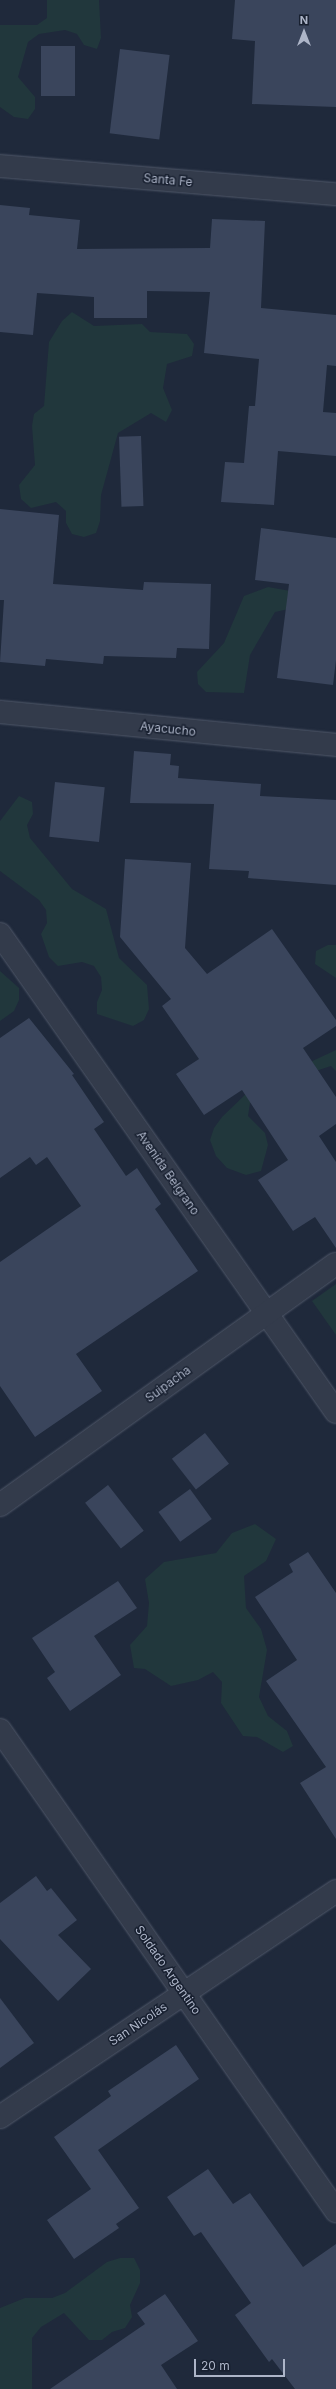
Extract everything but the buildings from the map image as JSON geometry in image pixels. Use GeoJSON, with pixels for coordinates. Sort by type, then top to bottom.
{"type":"FeatureCollection","features":[{"type":"Feature","properties":{"kind":"street","name":"Santa Fe"},"geometry":{"type":"LineString","coordinates":[[0,166],[336,194]]}},
{"type":"Feature","properties":{"kind":"street","name":"Ayacucho"},"geometry":{"type":"LineString","coordinates":[[0,712],[336,745]]}},
{"type":"Feature","properties":{"kind":"street","name":"Avenida Belgrano"},"geometry":{"type":"LineString","coordinates":[[0,934],[336,1412]]}},
{"type":"Feature","properties":{"kind":"street","name":"Suipacha"},"geometry":{"type":"LineString","coordinates":[[0,1505],[336,1264]]}},
{"type":"Feature","properties":{"kind":"street","name":"Soldado Argentino"},"geometry":{"type":"LineString","coordinates":[[0,1730],[336,2210]]}},
{"type":"Feature","properties":{"kind":"street","name":"San Nicolás"},"geometry":{"type":"LineString","coordinates":[[0,2117],[336,1891]]}},
{"type":"Feature","properties":{"kind":"green space"},"geometry":{"type":"Polygon","coordinates":[[[47,0],[99,0],[101,38],[97,49],[84,45],[77,34],[65,30],[39,34],[28,42],[18,77],[35,97],[35,109],[28,119],[14,117],[0,107],[0,25],[37,25],[47,18],[47,0]]]}},
{"type":"Feature","properties":{"kind":"green space"},"geometry":{"type":"Polygon","coordinates":[[[72,312],[94,326],[142,324],[150,332],[187,334],[194,344],[192,356],[167,364],[163,388],[172,410],[166,422],[151,413],[118,433],[101,495],[100,521],[96,533],[84,537],[72,534],[66,523],[66,511],[56,502],[31,508],[21,499],[19,485],[35,465],[32,426],[34,414],[44,406],[49,342],[62,321],[72,312]]]}},
{"type":"Feature","properties":{"kind":"green space"},"geometry":{"type":"Polygon","coordinates":[[[268,587],[307,594],[298,607],[275,612],[250,655],[244,693],[206,692],[198,684],[197,672],[224,643],[244,596],[268,587]]]}},
{"type":"Feature","properties":{"kind":"green space"},"geometry":{"type":"Polygon","coordinates":[[[19,796],[32,802],[33,814],[27,825],[30,838],[72,889],[106,909],[119,958],[147,985],[149,1009],[144,1020],[133,1026],[97,1014],[97,1002],[102,990],[101,977],[94,966],[82,962],[58,966],[49,957],[41,934],[47,923],[46,910],[39,900],[0,871],[0,821],[19,796]]]}},
{"type":"Feature","properties":{"kind":"green space"},"geometry":{"type":"Polygon","coordinates":[[[328,945],[336,945],[336,978],[315,964],[316,951],[328,945]]]}},
{"type":"Feature","properties":{"kind":"green space"},"geometry":{"type":"Polygon","coordinates":[[[0,971],[19,988],[19,1000],[14,1011],[0,1021],[0,971]]]}},
{"type":"Feature","properties":{"kind":"green space"},"geometry":{"type":"Polygon","coordinates":[[[336,1050],[336,1071],[331,1066],[294,1078],[263,1100],[250,1103],[248,1116],[265,1133],[268,1145],[261,1171],[246,1175],[227,1168],[216,1156],[210,1140],[214,1128],[222,1117],[250,1090],[336,1050]]]}},
{"type":"Feature","properties":{"kind":"green space"},"geometry":{"type":"Polygon","coordinates":[[[336,1284],[336,1335],[312,1301],[336,1284]]]}},
{"type":"Feature","properties":{"kind":"green space"},"geometry":{"type":"Polygon","coordinates":[[[255,1524],[276,1539],[266,1561],[244,1576],[246,1608],[261,1629],[267,1650],[259,1697],[268,1716],[287,1731],[293,1746],[283,1752],[257,1737],[243,1736],[221,1703],[222,1682],[213,1672],[198,1680],[171,1686],[145,1669],[134,1668],[130,1645],[147,1626],[149,1603],[145,1579],[164,1562],[216,1553],[232,1533],[255,1524]]]}},
{"type":"Feature","properties":{"kind":"green space"},"geometry":{"type":"Polygon","coordinates":[[[120,2258],[134,2258],[140,2270],[140,2283],[130,2305],[132,2317],[125,2328],[112,2332],[102,2340],[89,2340],[64,2313],[41,2327],[32,2338],[32,2389],[0,2389],[0,2308],[25,2298],[52,2298],[65,2293],[107,2262],[120,2258]]]}}]}
